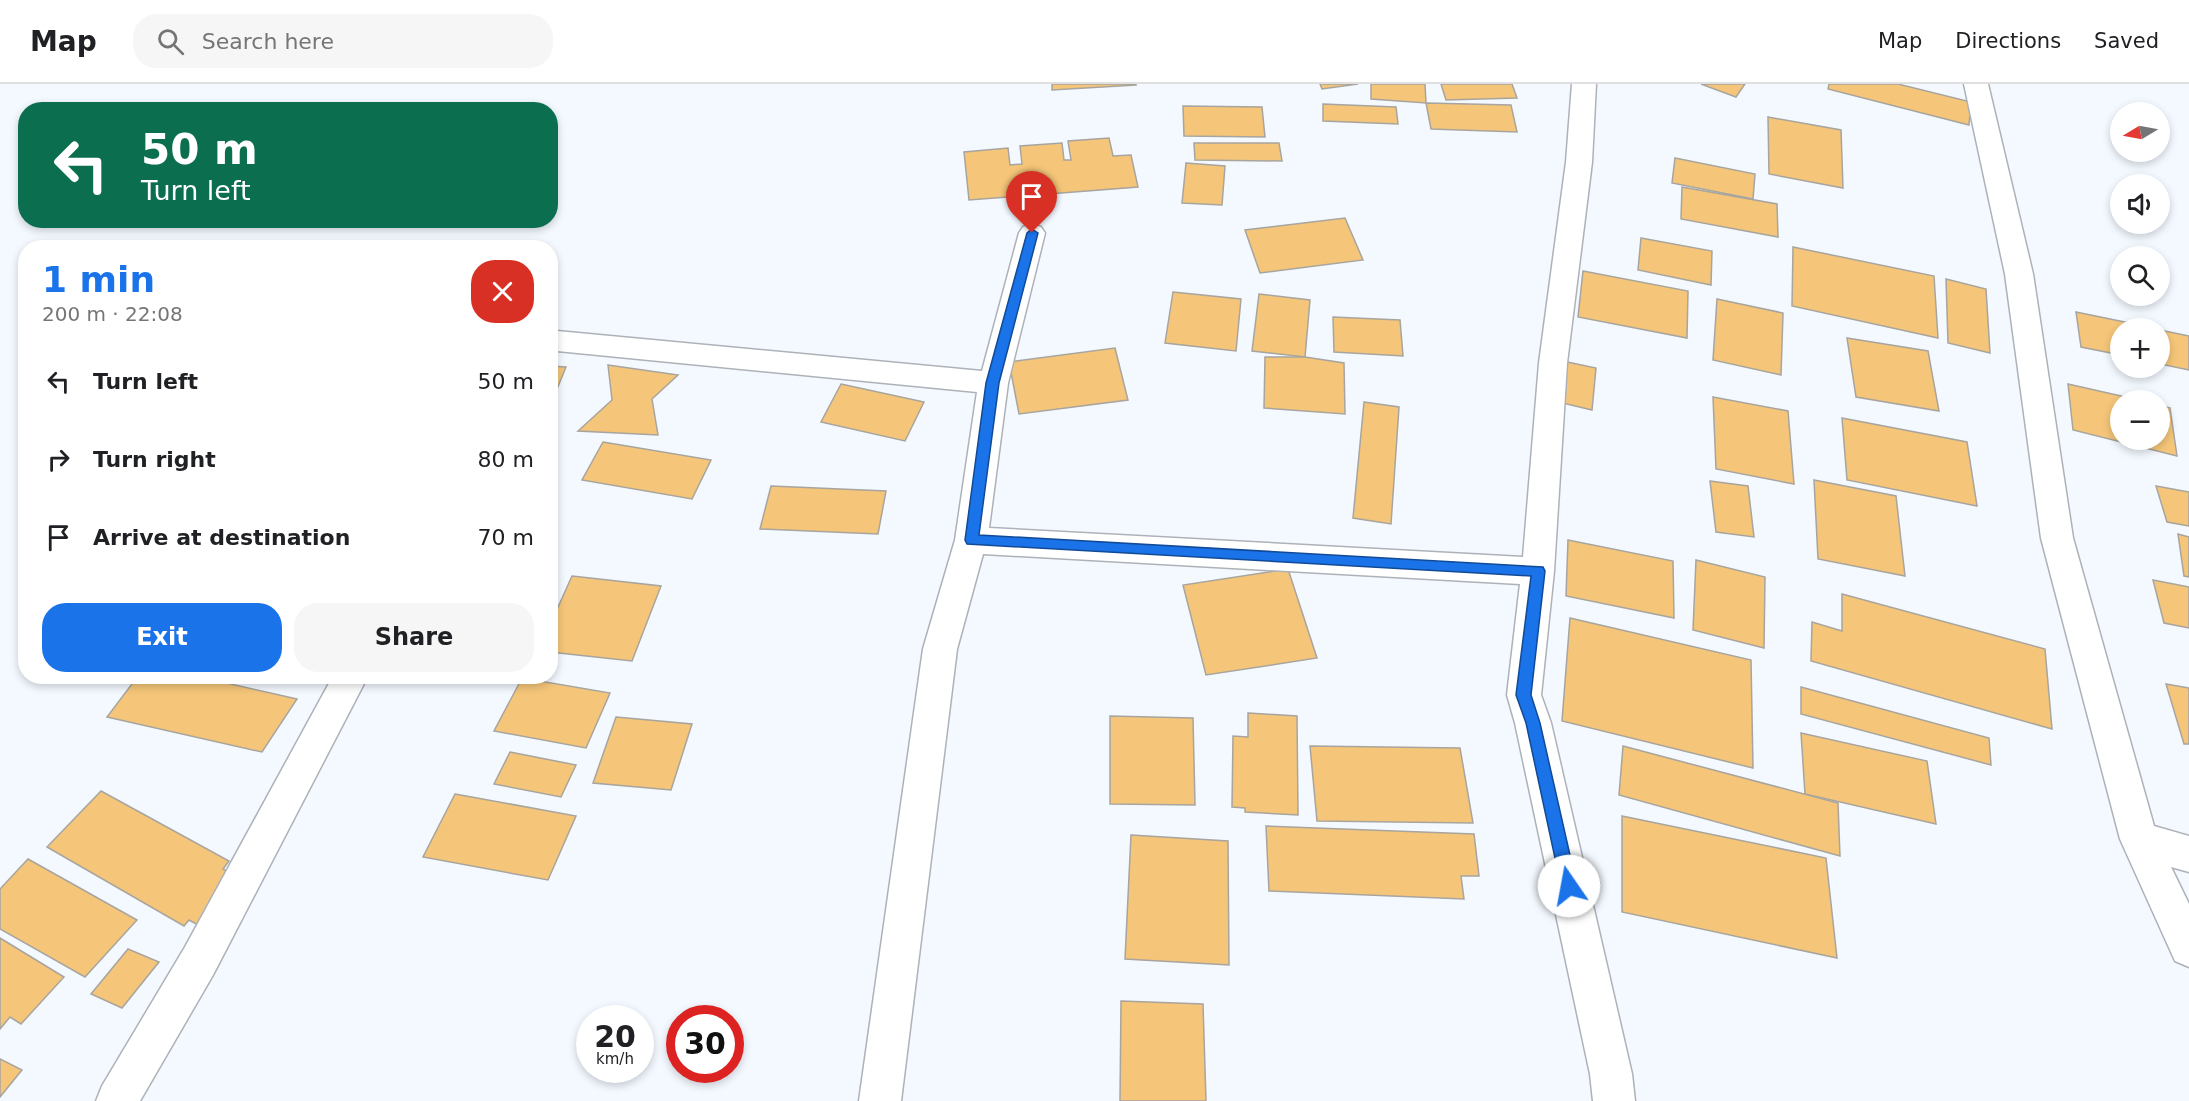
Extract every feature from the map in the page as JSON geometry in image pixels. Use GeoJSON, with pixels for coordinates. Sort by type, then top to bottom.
{"type":"FeatureCollection","features":[{"type":"Feature","properties":{"kind":"street"},"geometry":{"type":"LineString","coordinates":[[1584,84],[1579,162],[1553,363],[1538,571],[1524,695],[1533,723],[1611,1074],[1614,1101]]}},
{"type":"Feature","properties":{"kind":"street"},"geometry":{"type":"LineString","coordinates":[[1976,84],[2019,274],[2057,537],[2139,840],[2189,947]]}},
{"type":"Feature","properties":{"kind":"street"},"geometry":{"type":"LineString","coordinates":[[880,1101],[940,649],[971,540],[993,383],[1032,233]]}},
{"type":"Feature","properties":{"kind":"street"},"geometry":{"type":"LineString","coordinates":[[558,341],[993,383]]}},
{"type":"Feature","properties":{"kind":"street"},"geometry":{"type":"LineString","coordinates":[[971,540],[1538,571]]}},
{"type":"Feature","properties":{"kind":"street"},"geometry":{"type":"LineString","coordinates":[[117,1101],[200,961],[347,684]]}},
{"type":"Feature","properties":{"kind":"street"},"geometry":{"type":"LineString","coordinates":[[2139,840],[2189,855]]}},
{"type":"Feature","properties":{"kind":"building"},"geometry":{"type":"Polygon","coordinates":[[[1052,84],[1136,84],[1136,85],[1052,90],[1052,84]]]}},
{"type":"Feature","properties":{"kind":"building"},"geometry":{"type":"Polygon","coordinates":[[[1320,84],[1358,84],[1322,89],[1320,84]]]}},
{"type":"Feature","properties":{"kind":"building"},"geometry":{"type":"Polygon","coordinates":[[[1371,84],[1425,84],[1426,103],[1371,99],[1371,84]]]}},
{"type":"Feature","properties":{"kind":"building"},"geometry":{"type":"Polygon","coordinates":[[[1441,84],[1512,84],[1517,98],[1446,100],[1441,84]]]}},
{"type":"Feature","properties":{"kind":"building"},"geometry":{"type":"Polygon","coordinates":[[[1701,84],[1745,84],[1736,97],[1701,84]]]}},
{"type":"Feature","properties":{"kind":"building"},"geometry":{"type":"Polygon","coordinates":[[[1829,84],[1898,84],[1971,102],[1969,125],[1828,89],[1829,84]]]}},
{"type":"Feature","properties":{"kind":"building"},"geometry":{"type":"Polygon","coordinates":[[[1426,103],[1511,105],[1517,132],[1431,129],[1426,103]]]}},
{"type":"Feature","properties":{"kind":"building"},"geometry":{"type":"Polygon","coordinates":[[[1323,104],[1396,107],[1398,124],[1323,121],[1323,104]]]}},
{"type":"Feature","properties":{"kind":"building"},"geometry":{"type":"Polygon","coordinates":[[[1183,106],[1262,107],[1265,137],[1184,136],[1183,106]]]}},
{"type":"Feature","properties":{"kind":"building"},"geometry":{"type":"Polygon","coordinates":[[[1768,117],[1841,130],[1843,188],[1769,174],[1768,117]]]}},
{"type":"Feature","properties":{"kind":"building"},"geometry":{"type":"Polygon","coordinates":[[[1109,138],[1113,156],[1131,155],[1138,187],[969,200],[964,152],[1008,148],[1010,165],[1022,164],[1020,146],[1062,143],[1064,160],[1071,160],[1068,141],[1109,138]]]}},
{"type":"Feature","properties":{"kind":"building"},"geometry":{"type":"Polygon","coordinates":[[[1194,143],[1279,143],[1282,161],[1195,160],[1194,143]]]}},
{"type":"Feature","properties":{"kind":"building"},"geometry":{"type":"Polygon","coordinates":[[[1675,158],[1755,174],[1753,199],[1672,183],[1675,158]]]}},
{"type":"Feature","properties":{"kind":"building"},"geometry":{"type":"Polygon","coordinates":[[[1186,163],[1225,166],[1222,205],[1182,203],[1186,163]]]}},
{"type":"Feature","properties":{"kind":"building"},"geometry":{"type":"Polygon","coordinates":[[[1682,187],[1777,204],[1778,237],[1681,219],[1682,187]]]}},
{"type":"Feature","properties":{"kind":"building"},"geometry":{"type":"Polygon","coordinates":[[[1345,218],[1363,260],[1260,273],[1245,230],[1345,218]]]}},
{"type":"Feature","properties":{"kind":"building"},"geometry":{"type":"Polygon","coordinates":[[[1641,238],[1712,251],[1711,285],[1638,270],[1641,238]]]}},
{"type":"Feature","properties":{"kind":"building"},"geometry":{"type":"Polygon","coordinates":[[[1793,247],[1934,276],[1938,338],[1792,306],[1793,247]]]}},
{"type":"Feature","properties":{"kind":"building"},"geometry":{"type":"Polygon","coordinates":[[[1583,271],[1688,291],[1687,338],[1578,317],[1583,271]]]}},
{"type":"Feature","properties":{"kind":"building"},"geometry":{"type":"Polygon","coordinates":[[[1946,279],[1986,289],[1990,353],[1948,343],[1946,279]]]}},
{"type":"Feature","properties":{"kind":"building"},"geometry":{"type":"Polygon","coordinates":[[[1173,292],[1241,299],[1236,351],[1165,343],[1173,292]]]}},
{"type":"Feature","properties":{"kind":"building"},"geometry":{"type":"Polygon","coordinates":[[[1259,294],[1310,300],[1305,357],[1252,351],[1259,294]]]}},
{"type":"Feature","properties":{"kind":"building"},"geometry":{"type":"Polygon","coordinates":[[[1717,299],[1783,313],[1781,375],[1713,360],[1717,299]]]}},
{"type":"Feature","properties":{"kind":"building"},"geometry":{"type":"Polygon","coordinates":[[[2076,312],[2110,319],[2110,353],[2081,347],[2076,312]]]}},
{"type":"Feature","properties":{"kind":"building"},"geometry":{"type":"Polygon","coordinates":[[[1333,317],[1400,320],[1403,356],[1334,352],[1333,317]]]}},
{"type":"Feature","properties":{"kind":"building"},"geometry":{"type":"Polygon","coordinates":[[[2170,332],[2189,336],[2189,370],[2170,366],[2170,332]]]}},
{"type":"Feature","properties":{"kind":"building"},"geometry":{"type":"Polygon","coordinates":[[[1847,338],[1928,351],[1939,411],[1856,397],[1847,338]]]}},
{"type":"Feature","properties":{"kind":"building"},"geometry":{"type":"Polygon","coordinates":[[[1115,348],[1128,400],[1019,414],[1009,362],[1115,348]]]}},
{"type":"Feature","properties":{"kind":"building"},"geometry":{"type":"Polygon","coordinates":[[[1265,357],[1305,357],[1344,363],[1345,414],[1264,408],[1265,357]]]}},
{"type":"Feature","properties":{"kind":"building"},"geometry":{"type":"Polygon","coordinates":[[[1558,360],[1596,368],[1592,410],[1554,401],[1558,360]]]}},
{"type":"Feature","properties":{"kind":"building"},"geometry":{"type":"Polygon","coordinates":[[[608,365],[678,375],[652,399],[658,435],[578,431],[612,400],[608,365]]]}},
{"type":"Feature","properties":{"kind":"building"},"geometry":{"type":"Polygon","coordinates":[[[558,366],[566,367],[558,387],[558,366]]]}},
{"type":"Feature","properties":{"kind":"building"},"geometry":{"type":"Polygon","coordinates":[[[841,384],[924,402],[905,441],[821,422],[841,384]]]}},
{"type":"Feature","properties":{"kind":"building"},"geometry":{"type":"Polygon","coordinates":[[[2068,384],[2110,393],[2110,439],[2073,430],[2068,384]]]}},
{"type":"Feature","properties":{"kind":"building"},"geometry":{"type":"Polygon","coordinates":[[[1713,397],[1788,411],[1794,484],[1716,469],[1713,397]]]}},
{"type":"Feature","properties":{"kind":"building"},"geometry":{"type":"Polygon","coordinates":[[[1364,402],[1399,407],[1391,524],[1353,518],[1364,402]]]}},
{"type":"Feature","properties":{"kind":"building"},"geometry":{"type":"Polygon","coordinates":[[[2170,408],[2177,456],[2153,450],[2170,450],[2170,408]]]}},
{"type":"Feature","properties":{"kind":"building"},"geometry":{"type":"Polygon","coordinates":[[[1842,418],[1967,442],[1977,506],[1847,480],[1842,418]]]}},
{"type":"Feature","properties":{"kind":"building"},"geometry":{"type":"Polygon","coordinates":[[[603,442],[711,460],[692,499],[582,480],[603,442]]]}},
{"type":"Feature","properties":{"kind":"building"},"geometry":{"type":"Polygon","coordinates":[[[1814,480],[1896,496],[1905,576],[1818,559],[1814,480]]]}},
{"type":"Feature","properties":{"kind":"building"},"geometry":{"type":"Polygon","coordinates":[[[1710,481],[1748,486],[1754,537],[1716,532],[1710,481]]]}},
{"type":"Feature","properties":{"kind":"building"},"geometry":{"type":"Polygon","coordinates":[[[771,486],[886,491],[878,534],[760,529],[771,486]]]}},
{"type":"Feature","properties":{"kind":"building"},"geometry":{"type":"Polygon","coordinates":[[[2156,486],[2189,492],[2189,526],[2167,522],[2156,486]]]}},
{"type":"Feature","properties":{"kind":"building"},"geometry":{"type":"Polygon","coordinates":[[[2178,534],[2189,537],[2189,577],[2184,576],[2178,534]]]}},
{"type":"Feature","properties":{"kind":"building"},"geometry":{"type":"Polygon","coordinates":[[[1568,540],[1673,561],[1674,618],[1566,596],[1568,540]]]}},
{"type":"Feature","properties":{"kind":"building"},"geometry":{"type":"Polygon","coordinates":[[[1696,560],[1765,577],[1764,648],[1693,630],[1696,560]]]}},
{"type":"Feature","properties":{"kind":"building"},"geometry":{"type":"Polygon","coordinates":[[[1288,569],[1317,658],[1206,675],[1183,585],[1288,569]]]}},
{"type":"Feature","properties":{"kind":"building"},"geometry":{"type":"Polygon","coordinates":[[[572,576],[661,586],[632,661],[558,653],[558,607],[572,576]]]}},
{"type":"Feature","properties":{"kind":"building"},"geometry":{"type":"Polygon","coordinates":[[[2153,580],[2189,587],[2189,628],[2164,623],[2153,580]]]}},
{"type":"Feature","properties":{"kind":"building"},"geometry":{"type":"Polygon","coordinates":[[[1842,594],[2045,649],[2052,729],[1811,661],[1812,622],[1842,631],[1842,594]]]}},
{"type":"Feature","properties":{"kind":"building"},"geometry":{"type":"Polygon","coordinates":[[[1570,618],[1751,660],[1753,768],[1562,721],[1570,618]]]}},
{"type":"Feature","properties":{"kind":"building"},"geometry":{"type":"Polygon","coordinates":[[[132,684],[231,684],[297,699],[262,752],[107,717],[132,684]]]}},
{"type":"Feature","properties":{"kind":"building"},"geometry":{"type":"Polygon","coordinates":[[[519,684],[557,684],[610,693],[586,748],[494,731],[519,684]]]}},
{"type":"Feature","properties":{"kind":"building"},"geometry":{"type":"Polygon","coordinates":[[[2166,684],[2189,688],[2189,744],[2184,744],[2166,684]]]}},
{"type":"Feature","properties":{"kind":"building"},"geometry":{"type":"Polygon","coordinates":[[[1801,687],[1989,738],[1991,765],[1801,714],[1801,687]]]}},
{"type":"Feature","properties":{"kind":"building"},"geometry":{"type":"Polygon","coordinates":[[[1248,713],[1297,716],[1298,815],[1245,812],[1245,808],[1232,807],[1233,736],[1248,737],[1248,713]]]}},
{"type":"Feature","properties":{"kind":"building"},"geometry":{"type":"Polygon","coordinates":[[[1110,716],[1193,718],[1195,805],[1110,804],[1110,716]]]}},
{"type":"Feature","properties":{"kind":"building"},"geometry":{"type":"Polygon","coordinates":[[[616,717],[692,724],[671,790],[593,783],[616,717]]]}},
{"type":"Feature","properties":{"kind":"building"},"geometry":{"type":"Polygon","coordinates":[[[1801,733],[1927,761],[1936,824],[1805,794],[1801,733]]]}},
{"type":"Feature","properties":{"kind":"building"},"geometry":{"type":"Polygon","coordinates":[[[1310,746],[1460,748],[1473,823],[1317,821],[1310,746]]]}},
{"type":"Feature","properties":{"kind":"building"},"geometry":{"type":"Polygon","coordinates":[[[1623,746],[1838,803],[1840,856],[1619,795],[1623,746]]]}},
{"type":"Feature","properties":{"kind":"building"},"geometry":{"type":"Polygon","coordinates":[[[510,752],[576,765],[561,797],[494,784],[510,752]]]}},
{"type":"Feature","properties":{"kind":"building"},"geometry":{"type":"Polygon","coordinates":[[[101,791],[229,861],[223,869],[235,875],[200,926],[189,920],[184,926],[47,847],[101,791]]]}},
{"type":"Feature","properties":{"kind":"building"},"geometry":{"type":"Polygon","coordinates":[[[455,794],[576,816],[548,880],[423,857],[455,794]]]}},
{"type":"Feature","properties":{"kind":"building"},"geometry":{"type":"Polygon","coordinates":[[[1622,816],[1826,858],[1837,958],[1622,912],[1622,816]]]}},
{"type":"Feature","properties":{"kind":"building"},"geometry":{"type":"Polygon","coordinates":[[[1266,826],[1474,834],[1479,876],[1461,876],[1464,899],[1269,891],[1266,826]]]}},
{"type":"Feature","properties":{"kind":"building"},"geometry":{"type":"Polygon","coordinates":[[[1131,835],[1228,841],[1229,965],[1125,959],[1131,835]]]}},
{"type":"Feature","properties":{"kind":"building"},"geometry":{"type":"Polygon","coordinates":[[[28,859],[137,920],[85,977],[0,929],[0,889],[28,859]]]}},
{"type":"Feature","properties":{"kind":"building"},"geometry":{"type":"Polygon","coordinates":[[[0,938],[64,977],[21,1024],[10,1017],[0,1029],[0,938]]]}},
{"type":"Feature","properties":{"kind":"building"},"geometry":{"type":"Polygon","coordinates":[[[128,949],[159,962],[122,1008],[91,994],[128,949]]]}},
{"type":"Feature","properties":{"kind":"building"},"geometry":{"type":"Polygon","coordinates":[[[1121,1001],[1203,1004],[1206,1101],[1120,1101],[1121,1001]]]}},
{"type":"Feature","properties":{"kind":"building"},"geometry":{"type":"Polygon","coordinates":[[[0,1059],[22,1070],[0,1097],[0,1059]]]}},
{"type":"Feature","properties":{"kind":"route"},"geometry":{"type":"LineString","coordinates":[[1032,233],[993,383],[971,540],[1538,571],[1524,695],[1533,723],[1569,886]]}}]}
